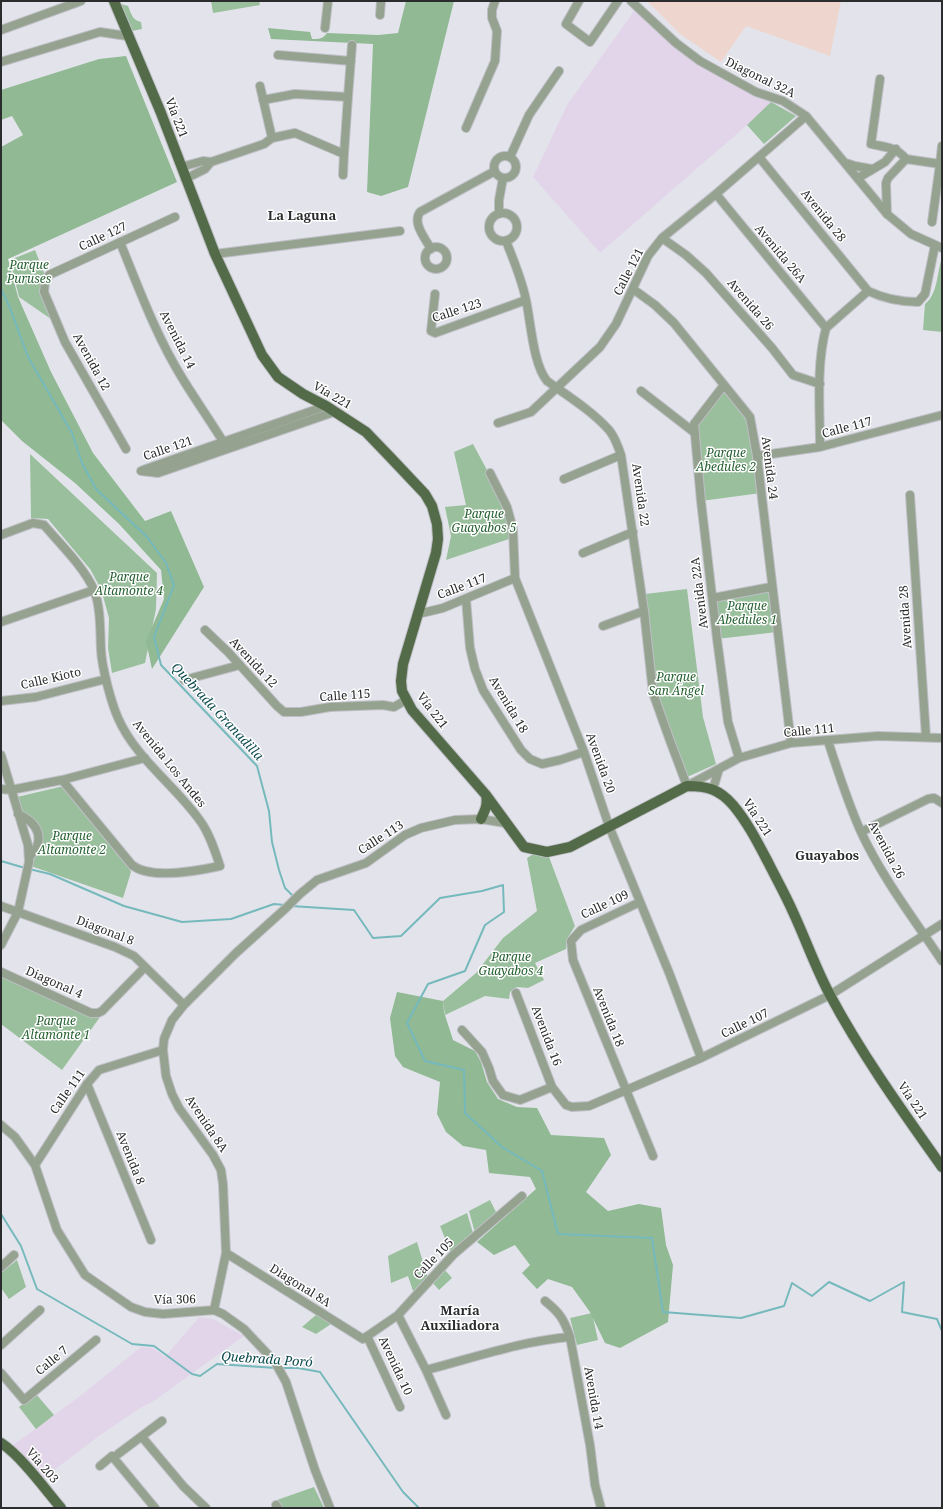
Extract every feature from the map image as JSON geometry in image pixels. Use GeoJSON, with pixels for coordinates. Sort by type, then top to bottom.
{"type":"FeatureCollection","features":[{"type":"Feature","properties":{"kind":"main road","name":"Vía 221"},"geometry":{"type":"LineString","coordinates":[[114,1],[127,36],[157,104],[215,254],[254,341],[270,367],[278,377],[297,390],[366,432],[425,494],[432,506],[437,524],[438,539],[436,553],[403,664],[401,681],[402,691],[412,710],[486,796],[524,847],[547,852],[570,847],[688,786],[703,786],[712,789],[731,803],[746,822],[758,844],[792,910],[830,995],[908,1120],[942,1167]]}},
{"type":"Feature","properties":{"kind":"main road"},"geometry":{"type":"LineString","coordinates":[[481,819],[486,809],[486,796]]}},
{"type":"Feature","properties":{"kind":"main road","name":"Vía 203"},"geometry":{"type":"LineString","coordinates":[[1,1443],[9,1448],[61,1508]]}},
{"type":"Feature","properties":{"kind":"street"},"geometry":{"type":"LineString","coordinates":[[1,30],[81,1]]}},
{"type":"Feature","properties":{"kind":"street"},"geometry":{"type":"LineString","coordinates":[[325,28],[328,1]]}},
{"type":"Feature","properties":{"kind":"street"},"geometry":{"type":"LineString","coordinates":[[380,15],[381,1]]}},
{"type":"Feature","properties":{"kind":"street"},"geometry":{"type":"LineString","coordinates":[[466,128],[495,61],[497,31],[492,18],[494,1]]}},
{"type":"Feature","properties":{"kind":"street"},"geometry":{"type":"LineString","coordinates":[[579,1],[566,24],[590,42],[618,1]]}},
{"type":"Feature","properties":{"kind":"street","name":"Diagonal 32A"},"geometry":{"type":"LineString","coordinates":[[631,1],[676,43],[700,61],[756,92],[783,101],[806,116],[888,214],[911,234],[939,246]]}},
{"type":"Feature","properties":{"kind":"street"},"geometry":{"type":"LineString","coordinates":[[1,62],[100,32],[127,36]]}},
{"type":"Feature","properties":{"kind":"street"},"geometry":{"type":"LineString","coordinates":[[343,175],[352,45]]}},
{"type":"Feature","properties":{"kind":"street"},"geometry":{"type":"LineString","coordinates":[[278,56],[351,61]]}},
{"type":"Feature","properties":{"kind":"street"},"geometry":{"type":"LineString","coordinates":[[510,157],[529,115],[559,71]]}},
{"type":"Feature","properties":{"kind":"street"},"geometry":{"type":"LineString","coordinates":[[880,79],[870,144],[896,150],[906,159],[940,164]]}},
{"type":"Feature","properties":{"kind":"street"},"geometry":{"type":"LineString","coordinates":[[260,86],[272,138]]}},
{"type":"Feature","properties":{"kind":"street"},"geometry":{"type":"LineString","coordinates":[[264,100],[295,94],[348,97]]}},
{"type":"Feature","properties":{"kind":"street","name":"Calle 121"},"geometry":{"type":"LineString","coordinates":[[498,423],[531,412],[600,347],[616,324],[648,256],[662,238],[716,194],[806,116]]}},
{"type":"Feature","properties":{"kind":"street"},"geometry":{"type":"LineString","coordinates":[[181,167],[203,161],[211,162],[264,144],[272,138],[295,133],[344,154]]}},
{"type":"Feature","properties":{"kind":"street"},"geometry":{"type":"LineString","coordinates":[[932,222],[942,146]]}},
{"type":"Feature","properties":{"kind":"street"},"geometry":{"type":"LineString","coordinates":[[858,178],[885,162],[896,150]]}},
{"type":"Feature","properties":{"kind":"street"},"geometry":{"type":"LineString","coordinates":[[506,156],[510,157],[513,159],[516,166],[515,173],[510,178],[499,177],[494,171],[497,159],[506,156]]}},
{"type":"Feature","properties":{"kind":"street","name":"Avenida 28"},"geometry":{"type":"LineString","coordinates":[[759,157],[868,291]]}},
{"type":"Feature","properties":{"kind":"street"},"geometry":{"type":"LineString","coordinates":[[888,214],[886,183],[888,178],[906,159]]}},
{"type":"Feature","properties":{"kind":"street"},"geometry":{"type":"LineString","coordinates":[[185,179],[205,169],[211,162]]}},
{"type":"Feature","properties":{"kind":"street"},"geometry":{"type":"LineString","coordinates":[[845,162],[855,166],[872,169]]}},
{"type":"Feature","properties":{"kind":"street"},"geometry":{"type":"LineString","coordinates":[[431,249],[417,222],[420,212],[494,171]]}},
{"type":"Feature","properties":{"kind":"street"},"geometry":{"type":"LineString","coordinates":[[499,214],[499,200],[503,178]]}},
{"type":"Feature","properties":{"kind":"street","name":"Avenida 26A"},"geometry":{"type":"LineString","coordinates":[[716,194],[826,328]]}},
{"type":"Feature","properties":{"kind":"street"},"geometry":{"type":"LineString","coordinates":[[505,213],[510,215],[517,224],[515,235],[506,241],[501,242],[496,240],[491,236],[489,231],[490,220],[494,216],[505,213]]}},
{"type":"Feature","properties":{"kind":"street","name":"Calle 127"},"geometry":{"type":"LineString","coordinates":[[46,283],[50,275],[174,217]]}},
{"type":"Feature","properties":{"kind":"street"},"geometry":{"type":"LineString","coordinates":[[215,254],[400,231]]}},
{"type":"Feature","properties":{"kind":"street","name":"Avenida 26"},"geometry":{"type":"LineString","coordinates":[[662,238],[706,273],[772,348],[793,375],[820,384]]}},
{"type":"Feature","properties":{"kind":"street","name":"Avenida 22"},"geometry":{"type":"LineString","coordinates":[[506,241],[520,277],[526,300],[539,369],[547,381],[589,411],[609,430],[622,455],[644,611],[653,693],[688,786]]}},
{"type":"Feature","properties":{"kind":"street","name":"Avenida 14"},"geometry":{"type":"LineString","coordinates":[[120,242],[140,293],[165,345],[184,381],[224,443]]}},
{"type":"Feature","properties":{"kind":"street"},"geometry":{"type":"LineString","coordinates":[[820,447],[820,384],[823,340],[826,328],[868,291],[883,298],[904,302],[918,302],[925,294],[939,246]]}},
{"type":"Feature","properties":{"kind":"street","name":"Avenida 12"},"geometry":{"type":"LineString","coordinates":[[46,283],[44,292],[65,342],[126,449]]}},
{"type":"Feature","properties":{"kind":"street","name":"Avenida 24"},"geometry":{"type":"LineString","coordinates":[[633,289],[655,305],[674,323],[750,417],[757,456],[771,587],[791,743]]}},
{"type":"Feature","properties":{"kind":"street","name":"Calle 123"},"geometry":{"type":"LineString","coordinates":[[435,294],[431,331],[435,333],[526,300]]}},
{"type":"Feature","properties":{"kind":"street","name":"Avenida 22A"},"geometry":{"type":"LineString","coordinates":[[724,385],[694,424],[701,501],[728,722],[739,758]]}},
{"type":"Feature","properties":{"kind":"street"},"geometry":{"type":"LineString","coordinates":[[641,391],[695,433]]}},
{"type":"Feature","properties":{"kind":"street","name":"Calle 121"},"geometry":{"type":"LineString","coordinates":[[330,409],[158,473],[141,471],[224,443],[330,409]]}},
{"type":"Feature","properties":{"kind":"street","name":"Calle 117"},"geometry":{"type":"LineString","coordinates":[[757,456],[820,447],[942,415]]}},
{"type":"Feature","properties":{"kind":"street"},"geometry":{"type":"LineString","coordinates":[[564,479],[622,455]]}},
{"type":"Feature","properties":{"kind":"street","name":"Avenida 20"},"geometry":{"type":"LineString","coordinates":[[490,472],[507,507],[513,530],[515,578],[584,752],[609,826],[670,975],[701,1058]]}},
{"type":"Feature","properties":{"kind":"street","name":"Avenida 28"},"geometry":{"type":"LineString","coordinates":[[910,495],[926,737]]}},
{"type":"Feature","properties":{"kind":"street","name":"Avenida Los Andes"},"geometry":{"type":"LineString","coordinates":[[1,535],[33,523],[44,525],[85,575],[94,590],[98,605],[101,652],[106,679],[117,717],[127,735],[145,758],[201,822],[209,837],[220,866],[199,870],[154,874],[138,869],[132,865],[62,780]]}},
{"type":"Feature","properties":{"kind":"street"},"geometry":{"type":"LineString","coordinates":[[583,552],[633,532]]}},
{"type":"Feature","properties":{"kind":"street","name":"Calle 117"},"geometry":{"type":"LineString","coordinates":[[418,614],[443,608],[515,578]]}},
{"type":"Feature","properties":{"kind":"street"},"geometry":{"type":"LineString","coordinates":[[713,598],[771,587]]}},
{"type":"Feature","properties":{"kind":"street"},"geometry":{"type":"LineString","coordinates":[[1,622],[94,590]]}},
{"type":"Feature","properties":{"kind":"street","name":"Avenida 18"},"geometry":{"type":"LineString","coordinates":[[466,599],[470,648],[475,669],[483,690],[521,750],[530,759],[542,764],[584,752]]}},
{"type":"Feature","properties":{"kind":"street"},"geometry":{"type":"LineString","coordinates":[[603,626],[644,611]]}},
{"type":"Feature","properties":{"kind":"street","name":"Avenida 12"},"geometry":{"type":"LineString","coordinates":[[206,630],[284,712]]}},
{"type":"Feature","properties":{"kind":"street"},"geometry":{"type":"LineString","coordinates":[[184,680],[240,665]]}},
{"type":"Feature","properties":{"kind":"street","name":"Calle Kioto"},"geometry":{"type":"LineString","coordinates":[[1,701],[36,697],[106,679]]}},
{"type":"Feature","properties":{"kind":"street","name":"Calle 115"},"geometry":{"type":"LineString","coordinates":[[284,712],[301,712],[330,707],[383,705],[394,707],[406,700]]}},
{"type":"Feature","properties":{"kind":"street","name":"Calle 111"},"geometry":{"type":"LineString","coordinates":[[688,786],[739,758],[791,743],[878,736],[942,738]]}},
{"type":"Feature","properties":{"kind":"street","name":"Avenida 26"},"geometry":{"type":"LineString","coordinates":[[828,740],[845,794],[861,832],[892,887],[942,962]]}},
{"type":"Feature","properties":{"kind":"street"},"geometry":{"type":"LineString","coordinates":[[1,755],[19,817],[29,861]]}},
{"type":"Feature","properties":{"kind":"street"},"geometry":{"type":"LineString","coordinates":[[1,789],[11,790],[62,780],[145,758]]}},
{"type":"Feature","properties":{"kind":"street"},"geometry":{"type":"LineString","coordinates":[[712,789],[718,769]]}},
{"type":"Feature","properties":{"kind":"street"},"geometry":{"type":"LineString","coordinates":[[861,832],[928,799],[934,798],[942,802]]}},
{"type":"Feature","properties":{"kind":"street"},"geometry":{"type":"LineString","coordinates":[[1,945],[18,912],[29,861],[38,843],[37,831],[33,824],[28,819],[19,817]]}},
{"type":"Feature","properties":{"kind":"street","name":"Calle 113"},"geometry":{"type":"LineString","coordinates":[[184,1005],[236,953],[317,880],[353,869],[366,863],[405,835],[421,828],[455,820],[481,819],[505,822]]}},
{"type":"Feature","properties":{"kind":"street","name":"Calle 109"},"geometry":{"type":"LineString","coordinates":[[581,930],[640,902]]}},
{"type":"Feature","properties":{"kind":"street","name":"Diagonal 8"},"geometry":{"type":"LineString","coordinates":[[1,906],[115,947],[134,956],[184,1005]]}},
{"type":"Feature","properties":{"kind":"street","name":"Calle 107"},"geometry":{"type":"LineString","coordinates":[[552,1087],[566,1104],[572,1107],[588,1106],[626,1091],[701,1058],[830,995],[942,924]]}},
{"type":"Feature","properties":{"kind":"street","name":"Avenida 18"},"geometry":{"type":"LineString","coordinates":[[581,930],[571,941],[573,960],[653,1156]]}},
{"type":"Feature","properties":{"kind":"street","name":"Diagonal 4"},"geometry":{"type":"LineString","coordinates":[[1,972],[91,1013],[98,1013],[102,1011],[145,967]]}},
{"type":"Feature","properties":{"kind":"street","name":"Avenida 16"},"geometry":{"type":"LineString","coordinates":[[516,993],[552,1087]]}},
{"type":"Feature","properties":{"kind":"street","name":"Avenida 8A"},"geometry":{"type":"LineString","coordinates":[[184,1005],[172,1020],[167,1030],[163,1050],[166,1076],[172,1094],[179,1108],[213,1155],[221,1170],[226,1253],[214,1310]]}},
{"type":"Feature","properties":{"kind":"street"},"geometry":{"type":"LineString","coordinates":[[462,1030],[482,1052],[489,1068],[492,1081],[503,1095],[520,1100],[552,1087]]}},
{"type":"Feature","properties":{"kind":"street","name":"Calle 111"},"geometry":{"type":"LineString","coordinates":[[35,1165],[87,1084],[99,1070],[163,1050]]}},
{"type":"Feature","properties":{"kind":"street","name":"Avenida 8"},"geometry":{"type":"LineString","coordinates":[[87,1084],[151,1240]]}},
{"type":"Feature","properties":{"kind":"street","name":"Vía 306"},"geometry":{"type":"LineString","coordinates":[[1,1125],[15,1137],[35,1165],[57,1230],[84,1275],[131,1307],[145,1312],[163,1314],[214,1310]]}},
{"type":"Feature","properties":{"kind":"street","name":"Calle 105"},"geometry":{"type":"LineString","coordinates":[[365,1337],[398,1315],[453,1255],[522,1196]]}},
{"type":"Feature","properties":{"kind":"street","name":"Diagonal 8A"},"geometry":{"type":"LineString","coordinates":[[226,1253],[365,1337]]}},
{"type":"Feature","properties":{"kind":"street"},"geometry":{"type":"LineString","coordinates":[[1,1267],[14,1255]]}},
{"type":"Feature","properties":{"kind":"street","name":"Avenida 14"},"geometry":{"type":"LineString","coordinates":[[545,1301],[558,1312],[566,1323],[570,1337],[590,1445],[595,1485],[601,1508]]}},
{"type":"Feature","properties":{"kind":"street"},"geometry":{"type":"LineString","coordinates":[[1,1345],[40,1310]]}},
{"type":"Feature","properties":{"kind":"street"},"geometry":{"type":"LineString","coordinates":[[214,1310],[223,1314],[244,1329],[275,1362],[281,1372],[302,1427],[315,1470],[330,1508]]}},
{"type":"Feature","properties":{"kind":"street"},"geometry":{"type":"LineString","coordinates":[[398,1315],[426,1370],[446,1415]]}},
{"type":"Feature","properties":{"kind":"street","name":"Avenida 10"},"geometry":{"type":"LineString","coordinates":[[365,1337],[400,1407]]}},
{"type":"Feature","properties":{"kind":"street"},"geometry":{"type":"LineString","coordinates":[[426,1370],[550,1339],[570,1337]]}},
{"type":"Feature","properties":{"kind":"street","name":"Calle 7"},"geometry":{"type":"LineString","coordinates":[[1,1373],[24,1400],[96,1340]]}},
{"type":"Feature","properties":{"kind":"street"},"geometry":{"type":"LineString","coordinates":[[118,1454],[162,1422]]}},
{"type":"Feature","properties":{"kind":"street"},"geometry":{"type":"LineString","coordinates":[[142,1437],[184,1487],[206,1508]]}},
{"type":"Feature","properties":{"kind":"street"},"geometry":{"type":"LineString","coordinates":[[100,1466],[112,1456],[155,1508]]}},
{"type":"Feature","properties":{"kind":"shaded area"},"geometry":{"type":"Polygon","coordinates":[[[647,1],[841,1],[830,56],[746,26],[721,62],[680,34],[647,1]]]}},
{"type":"Feature","properties":{"kind":"shaded area"},"geometry":{"type":"Polygon","coordinates":[[[634,11],[701,61],[796,116],[764,144],[747,125],[600,253],[533,177],[567,105],[634,11]]]}},
{"type":"Feature","properties":{"kind":"shaded area"},"geometry":{"type":"Polygon","coordinates":[[[199,1317],[213,1319],[244,1336],[151,1403],[140,1408],[99,1436],[41,1480],[12,1446],[80,1396],[141,1347],[153,1348],[165,1357],[199,1317]]]}},
{"type":"Feature","properties":{"kind":"green space"},"geometry":{"type":"Polygon","coordinates":[[[211,1],[259,1],[260,5],[213,13],[211,1]]]}},
{"type":"Feature","properties":{"kind":"green space"},"geometry":{"type":"Polygon","coordinates":[[[406,1],[454,1],[408,187],[381,196],[367,192],[373,44],[271,39],[268,28],[310,32],[312,39],[321,38],[327,33],[378,35],[398,33],[406,1]]]}},
{"type":"Feature","properties":{"kind":"green space"},"geometry":{"type":"Polygon","coordinates":[[[121,4],[128,6],[134,18],[141,22],[142,29],[132,31],[121,4]]]}},
{"type":"Feature","properties":{"kind":"green space"},"geometry":{"type":"Polygon","coordinates":[[[126,56],[177,182],[8,259],[18,297],[51,372],[93,453],[145,521],[171,511],[204,587],[152,669],[146,641],[164,599],[161,570],[119,524],[75,483],[22,441],[1,420],[1,147],[23,135],[12,116],[1,120],[1,90],[99,59],[126,56]]]}},
{"type":"Feature","properties":{"kind":"green space"},"geometry":{"type":"Polygon","coordinates":[[[771,102],[796,116],[764,144],[747,125],[771,102]]]}},
{"type":"Feature","properties":{"kind":"green space","name":"Parque Puruses"},"geometry":{"type":"Polygon","coordinates":[[[35,250],[45,275],[42,291],[45,302],[53,318],[51,319],[19,297],[10,260],[35,250]]]}},
{"type":"Feature","properties":{"kind":"green space"},"geometry":{"type":"Polygon","coordinates":[[[942,257],[942,332],[923,330],[925,304],[935,289],[942,257]]]}},
{"type":"Feature","properties":{"kind":"green space","name":"Parque Abedules 2"},"geometry":{"type":"Polygon","coordinates":[[[724,385],[750,417],[761,493],[701,501],[694,424],[724,385]]]}},
{"type":"Feature","properties":{"kind":"green space","name":"Parque Guayabos 5"},"geometry":{"type":"Polygon","coordinates":[[[473,444],[501,496],[512,538],[446,560],[451,536],[445,507],[466,505],[454,452],[473,444]]]}},
{"type":"Feature","properties":{"kind":"green space","name":"Parque Altamonte 4"},"geometry":{"type":"Polygon","coordinates":[[[30,454],[157,573],[156,609],[145,663],[112,673],[108,648],[109,618],[101,589],[90,569],[48,519],[31,518],[30,454]]]}},
{"type":"Feature","properties":{"kind":"green space","name":"Parque Abedules 1"},"geometry":{"type":"Polygon","coordinates":[[[771,587],[777,632],[717,639],[713,598],[771,587]]]}},
{"type":"Feature","properties":{"kind":"green space","name":"Parque San Ángel"},"geometry":{"type":"Polygon","coordinates":[[[687,589],[703,717],[716,764],[685,778],[653,693],[645,594],[687,589]]]}},
{"type":"Feature","properties":{"kind":"green space","name":"Parque Altamonte 2"},"geometry":{"type":"Polygon","coordinates":[[[68,785],[120,850],[131,872],[123,898],[28,865],[37,833],[23,816],[17,797],[68,785]]]}},
{"type":"Feature","properties":{"kind":"green space","name":"Parque Guayabos 4"},"geometry":{"type":"Polygon","coordinates":[[[535,853],[549,857],[575,926],[567,939],[566,949],[535,963],[544,980],[528,988],[517,987],[510,992],[509,999],[485,996],[445,1015],[443,1001],[476,973],[503,938],[537,911],[527,858],[535,853]]]}},
{"type":"Feature","properties":{"kind":"green space","name":"Parque Altamonte 1"},"geometry":{"type":"Polygon","coordinates":[[[1,975],[100,1017],[62,1070],[1,1024],[1,975]]]}},
{"type":"Feature","properties":{"kind":"green space"},"geometry":{"type":"Polygon","coordinates":[[[397,992],[443,1001],[444,1012],[453,1040],[475,1051],[481,1062],[487,1082],[498,1099],[517,1107],[537,1108],[551,1135],[604,1138],[611,1155],[586,1192],[608,1211],[639,1204],[661,1208],[666,1245],[673,1265],[668,1322],[620,1348],[605,1343],[590,1312],[572,1287],[548,1279],[537,1289],[522,1273],[530,1265],[515,1245],[494,1255],[477,1242],[536,1189],[530,1177],[489,1173],[486,1150],[463,1146],[446,1132],[437,1114],[440,1082],[403,1067],[395,1056],[390,1018],[397,992]]]}},
{"type":"Feature","properties":{"kind":"green space"},"geometry":{"type":"Polygon","coordinates":[[[490,1200],[497,1214],[475,1233],[469,1211],[490,1200]]]}},
{"type":"Feature","properties":{"kind":"green space"},"geometry":{"type":"Polygon","coordinates":[[[467,1213],[473,1233],[451,1253],[440,1226],[467,1213]]]}},
{"type":"Feature","properties":{"kind":"green space"},"geometry":{"type":"Polygon","coordinates":[[[417,1242],[428,1279],[414,1294],[408,1276],[391,1283],[388,1256],[417,1242]]]}},
{"type":"Feature","properties":{"kind":"green space"},"geometry":{"type":"Polygon","coordinates":[[[17,1260],[26,1287],[9,1299],[1,1288],[1,1273],[17,1260]]]}},
{"type":"Feature","properties":{"kind":"green space"},"geometry":{"type":"Polygon","coordinates":[[[444,1269],[452,1278],[439,1290],[431,1281],[444,1269]]]}},
{"type":"Feature","properties":{"kind":"green space"},"geometry":{"type":"Polygon","coordinates":[[[592,1313],[598,1340],[577,1345],[570,1318],[592,1313]]]}},
{"type":"Feature","properties":{"kind":"green space"},"geometry":{"type":"Polygon","coordinates":[[[317,1314],[331,1324],[316,1334],[302,1327],[317,1314]]]}},
{"type":"Feature","properties":{"kind":"green space"},"geometry":{"type":"Polygon","coordinates":[[[36,1394],[54,1415],[36,1429],[19,1407],[36,1394]]]}},
{"type":"Feature","properties":{"kind":"green space"},"geometry":{"type":"Polygon","coordinates":[[[314,1487],[324,1508],[281,1508],[277,1500],[314,1487]]]}},
{"type":"Feature","properties":{"kind":"waterway","name":"Quebrada Granadilla"},"geometry":{"type":"LineString","coordinates":[[1,289],[10,308],[28,357],[72,433],[82,463],[96,489],[147,537],[166,563],[174,585],[154,637],[161,665],[257,766],[269,811],[272,842],[279,870],[285,888],[294,897]]}},
{"type":"Feature","properties":{"kind":"waterway"},"geometry":{"type":"LineString","coordinates":[[1,861],[25,868]]}},
{"type":"Feature","properties":{"kind":"waterway"},"geometry":{"type":"LineString","coordinates":[[29,869],[50,874],[124,906],[182,922],[231,919],[274,904],[285,905]]}},
{"type":"Feature","properties":{"kind":"waterway"},"geometry":{"type":"LineString","coordinates":[[291,906],[354,910],[373,938],[401,936],[440,898],[482,891],[503,885],[504,912],[485,925],[465,971],[428,984],[407,1023],[425,1061],[464,1070],[465,1113],[502,1147],[542,1171],[558,1234],[652,1238],[663,1312],[741,1318],[784,1306],[792,1283],[812,1296],[829,1282],[870,1301],[904,1282],[902,1312],[937,1319],[942,1331]]}},
{"type":"Feature","properties":{"kind":"waterway","name":"Quebrada Poró"},"geometry":{"type":"LineString","coordinates":[[1,1214],[21,1246],[37,1289],[132,1344],[154,1346],[192,1374],[200,1376],[217,1364],[276,1368]]}},
{"type":"Feature","properties":{"kind":"waterway","name":"Quebrada Poró"},"geometry":{"type":"LineString","coordinates":[[280,1368],[298,1368],[320,1372],[403,1492],[419,1508]]}},
{"type":"Feature","properties":{"kind":"district","name":"La Laguna"},"geometry":{"type":"Point","coordinates":[302,216]}},
{"type":"Feature","properties":{"kind":"district","name":"Guayabos"},"geometry":{"type":"Point","coordinates":[827,856]}},
{"type":"Feature","properties":{"kind":"district","name":"María Auxiliadora"},"geometry":{"type":"Point","coordinates":[460,1318]}}]}
